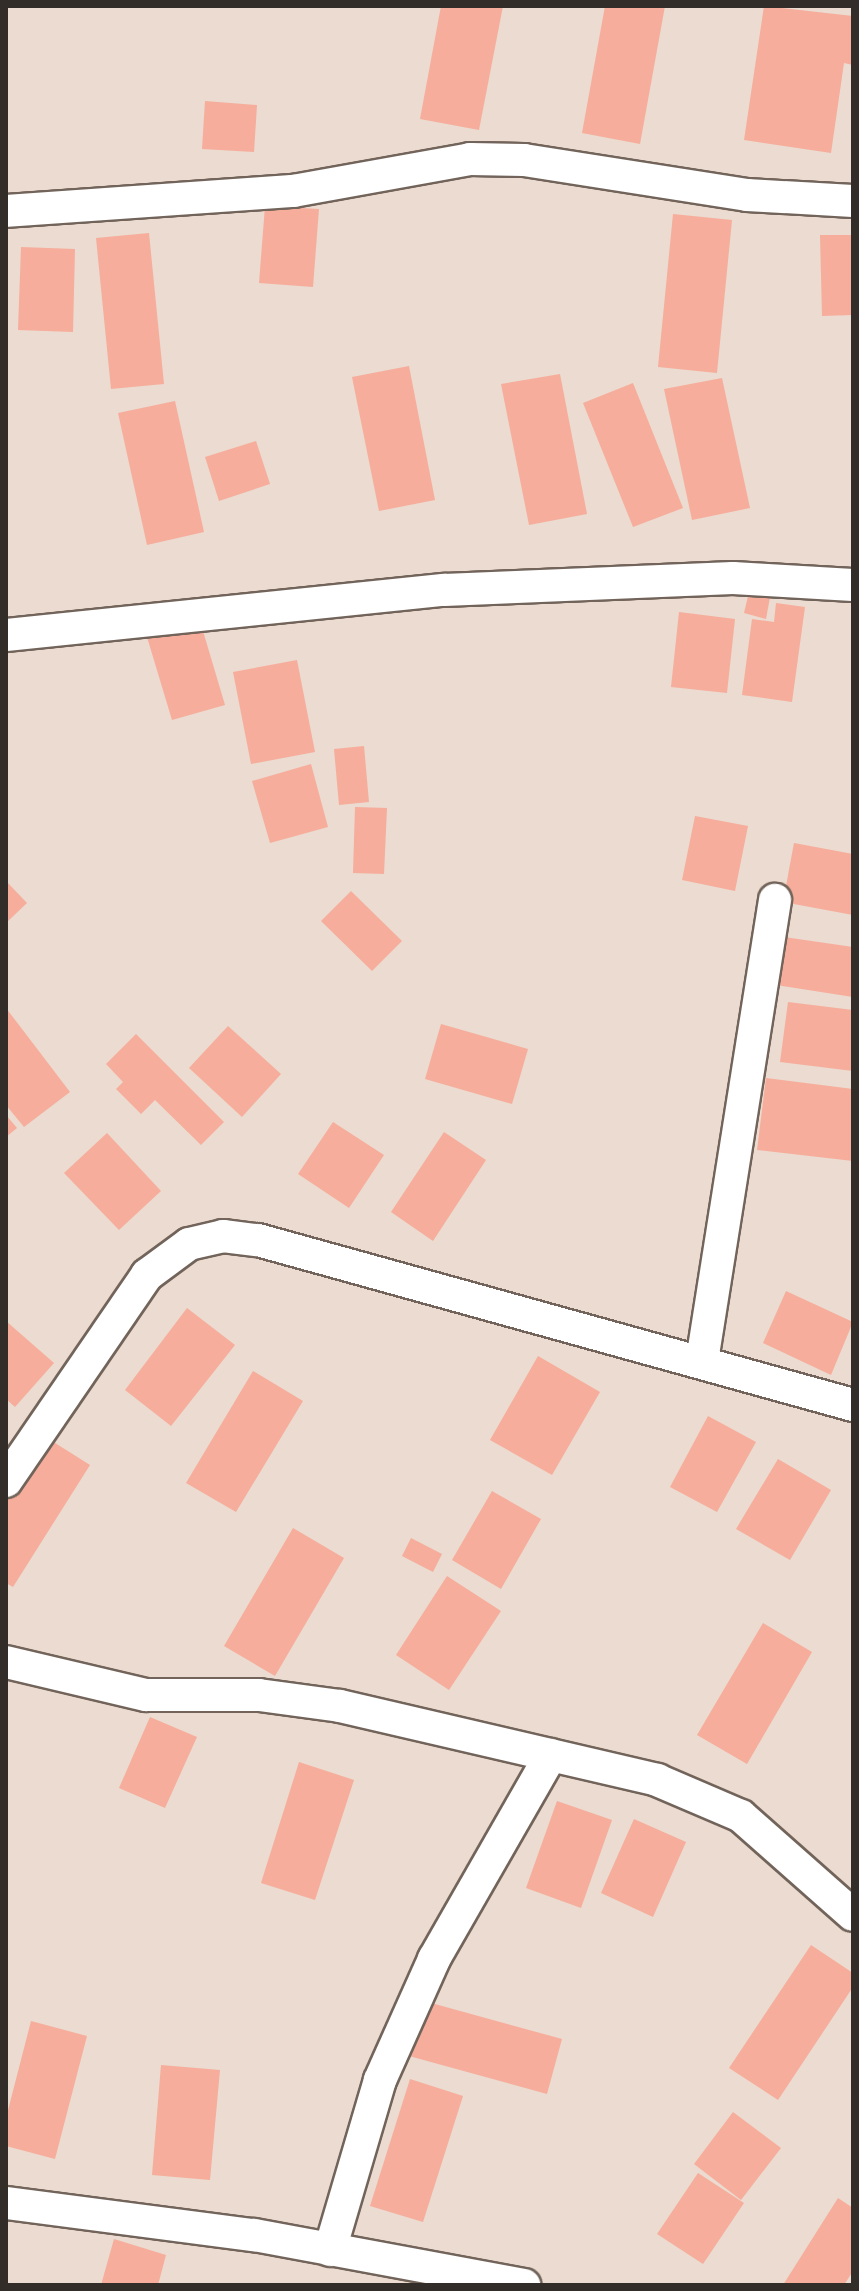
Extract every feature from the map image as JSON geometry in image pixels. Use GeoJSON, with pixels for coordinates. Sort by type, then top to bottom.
{"type":"FeatureCollection","features":[{"type":"Feature","properties":{"kind":"street"},"geometry":{"type":"LineString","coordinates":[[6,211],[293,191],[470,159],[524,160],[747,195],[853,201]]}},
{"type":"Feature","properties":{"kind":"street"},"geometry":{"type":"LineString","coordinates":[[6,635],[444,590],[733,578],[853,585]]}},
{"type":"Feature","properties":{"kind":"street"},"geometry":{"type":"LineString","coordinates":[[702,1361],[775,900]]}},
{"type":"Feature","properties":{"kind":"street"},"geometry":{"type":"LineString","coordinates":[[6,1481],[147,1275],[189,1244],[223,1236],[273,1244],[853,1405]]}},
{"type":"Feature","properties":{"kind":"street"},"geometry":{"type":"LineString","coordinates":[[6,1662],[146,1695],[294,1697],[551,1755],[703,1796],[741,1816],[853,1915]]}},
{"type":"Feature","properties":{"kind":"street"},"geometry":{"type":"LineString","coordinates":[[330,2250],[380,2080],[422,1986],[551,1755]]}},
{"type":"Feature","properties":{"kind":"street"},"geometry":{"type":"LineString","coordinates":[[6,2203],[330,2250],[524,2285]]}},
{"type":"Feature","properties":{"kind":"building"},"geometry":{"type":"Polygon","coordinates":[[[441,6],[503,6],[479,130],[420,119],[441,6]]]}},
{"type":"Feature","properties":{"kind":"building"},"geometry":{"type":"Polygon","coordinates":[[[605,6],[665,6],[640,144],[582,133],[605,6]]]}},
{"type":"Feature","properties":{"kind":"building"},"geometry":{"type":"Polygon","coordinates":[[[764,6],[853,16],[853,65],[844,63],[831,153],[744,140],[764,6]]]}},
{"type":"Feature","properties":{"kind":"building"},"geometry":{"type":"Polygon","coordinates":[[[205,101],[257,105],[254,152],[202,149],[205,101]]]}},
{"type":"Feature","properties":{"kind":"building"},"geometry":{"type":"Polygon","coordinates":[[[265,206],[319,209],[313,287],[259,283],[265,206]]]}},
{"type":"Feature","properties":{"kind":"building"},"geometry":{"type":"Polygon","coordinates":[[[673,214],[732,220],[717,373],[658,367],[673,214]]]}},
{"type":"Feature","properties":{"kind":"building"},"geometry":{"type":"Polygon","coordinates":[[[149,233],[164,384],[111,389],[96,238],[149,233]]]}},
{"type":"Feature","properties":{"kind":"building"},"geometry":{"type":"Polygon","coordinates":[[[820,235],[853,235],[853,315],[822,316],[820,235]]]}},
{"type":"Feature","properties":{"kind":"building"},"geometry":{"type":"Polygon","coordinates":[[[21,247],[75,249],[73,332],[18,330],[21,247]]]}},
{"type":"Feature","properties":{"kind":"building"},"geometry":{"type":"Polygon","coordinates":[[[409,366],[435,500],[379,511],[352,377],[409,366]]]}},
{"type":"Feature","properties":{"kind":"building"},"geometry":{"type":"Polygon","coordinates":[[[560,374],[587,514],[529,525],[501,384],[560,374]]]}},
{"type":"Feature","properties":{"kind":"building"},"geometry":{"type":"Polygon","coordinates":[[[722,378],[750,508],[692,520],[664,389],[722,378]]]}},
{"type":"Feature","properties":{"kind":"building"},"geometry":{"type":"Polygon","coordinates":[[[633,383],[683,508],[633,527],[583,403],[633,383]]]}},
{"type":"Feature","properties":{"kind":"building"},"geometry":{"type":"Polygon","coordinates":[[[175,401],[204,532],[147,545],[118,413],[175,401]]]}},
{"type":"Feature","properties":{"kind":"building"},"geometry":{"type":"Polygon","coordinates":[[[256,441],[270,484],[219,501],[205,457],[256,441]]]}},
{"type":"Feature","properties":{"kind":"building"},"geometry":{"type":"Polygon","coordinates":[[[749,592],[770,597],[766,619],[744,613],[749,592]]]}},
{"type":"Feature","properties":{"kind":"building"},"geometry":{"type":"Polygon","coordinates":[[[776,603],[805,607],[792,702],[742,695],[752,619],[774,622],[776,603]]]}},
{"type":"Feature","properties":{"kind":"building"},"geometry":{"type":"Polygon","coordinates":[[[679,612],[735,619],[727,693],[671,687],[679,612]]]}},
{"type":"Feature","properties":{"kind":"building"},"geometry":{"type":"Polygon","coordinates":[[[200,621],[225,705],[172,720],[147,637],[200,621]]]}},
{"type":"Feature","properties":{"kind":"building"},"geometry":{"type":"Polygon","coordinates":[[[297,660],[315,752],[251,764],[233,672],[297,660]]]}},
{"type":"Feature","properties":{"kind":"building"},"geometry":{"type":"Polygon","coordinates":[[[364,746],[369,802],[339,805],[334,749],[364,746]]]}},
{"type":"Feature","properties":{"kind":"building"},"geometry":{"type":"Polygon","coordinates":[[[311,764],[328,827],[270,843],[252,781],[311,764]]]}},
{"type":"Feature","properties":{"kind":"building"},"geometry":{"type":"Polygon","coordinates":[[[355,807],[387,808],[384,874],[353,873],[355,807]]]}},
{"type":"Feature","properties":{"kind":"building"},"geometry":{"type":"Polygon","coordinates":[[[695,816],[748,826],[735,891],[682,880],[695,816]]]}},
{"type":"Feature","properties":{"kind":"building"},"geometry":{"type":"Polygon","coordinates":[[[794,843],[853,854],[853,915],[783,902],[794,843]]]}},
{"type":"Feature","properties":{"kind":"building"},"geometry":{"type":"Polygon","coordinates":[[[6,881],[27,903],[6,923],[6,881]]]}},
{"type":"Feature","properties":{"kind":"building"},"geometry":{"type":"Polygon","coordinates":[[[351,891],[402,941],[372,971],[321,921],[351,891]]]}},
{"type":"Feature","properties":{"kind":"building"},"geometry":{"type":"Polygon","coordinates":[[[784,937],[853,947],[853,997],[776,985],[784,937]]]}},
{"type":"Feature","properties":{"kind":"building"},"geometry":{"type":"Polygon","coordinates":[[[788,1002],[853,1010],[853,1071],[780,1062],[788,1002]]]}},
{"type":"Feature","properties":{"kind":"building"},"geometry":{"type":"Polygon","coordinates":[[[6,1008],[70,1092],[24,1127],[6,1105],[6,1008]]]}},
{"type":"Feature","properties":{"kind":"building"},"geometry":{"type":"Polygon","coordinates":[[[441,1024],[528,1049],[512,1104],[425,1079],[441,1024]]]}},
{"type":"Feature","properties":{"kind":"building"},"geometry":{"type":"Polygon","coordinates":[[[228,1026],[281,1074],[242,1117],[189,1068],[228,1026]]]}},
{"type":"Feature","properties":{"kind":"building"},"geometry":{"type":"Polygon","coordinates":[[[136,1034],[224,1122],[201,1145],[155,1100],[141,1114],[116,1089],[123,1082],[106,1064],[136,1034]]]}},
{"type":"Feature","properties":{"kind":"building"},"geometry":{"type":"Polygon","coordinates":[[[766,1078],[853,1089],[853,1161],[757,1150],[766,1078]]]}},
{"type":"Feature","properties":{"kind":"building"},"geometry":{"type":"Polygon","coordinates":[[[6,1115],[17,1128],[6,1137],[6,1115]]]}},
{"type":"Feature","properties":{"kind":"building"},"geometry":{"type":"Polygon","coordinates":[[[333,1122],[384,1155],[349,1208],[298,1174],[333,1122]]]}},
{"type":"Feature","properties":{"kind":"building"},"geometry":{"type":"Polygon","coordinates":[[[444,1132],[486,1160],[433,1241],[391,1212],[444,1132]]]}},
{"type":"Feature","properties":{"kind":"building"},"geometry":{"type":"Polygon","coordinates":[[[107,1133],[161,1191],[119,1230],[64,1173],[107,1133]]]}},
{"type":"Feature","properties":{"kind":"building"},"geometry":{"type":"Polygon","coordinates":[[[786,1291],[853,1322],[831,1375],[763,1343],[786,1291]]]}},
{"type":"Feature","properties":{"kind":"building"},"geometry":{"type":"Polygon","coordinates":[[[187,1308],[235,1345],[171,1426],[125,1390],[187,1308]]]}},
{"type":"Feature","properties":{"kind":"building"},"geometry":{"type":"Polygon","coordinates":[[[6,1321],[54,1363],[15,1407],[6,1399],[6,1321]]]}},
{"type":"Feature","properties":{"kind":"building"},"geometry":{"type":"Polygon","coordinates":[[[538,1356],[600,1392],[552,1475],[490,1440],[538,1356]]]}},
{"type":"Feature","properties":{"kind":"building"},"geometry":{"type":"Polygon","coordinates":[[[253,1371],[303,1401],[236,1512],[186,1483],[253,1371]]]}},
{"type":"Feature","properties":{"kind":"building"},"geometry":{"type":"Polygon","coordinates":[[[708,1416],[756,1442],[717,1512],[670,1487],[708,1416]]]}},
{"type":"Feature","properties":{"kind":"building"},"geometry":{"type":"Polygon","coordinates":[[[44,1436],[90,1465],[13,1587],[6,1583],[6,1496],[44,1436]]]}},
{"type":"Feature","properties":{"kind":"building"},"geometry":{"type":"Polygon","coordinates":[[[778,1459],[831,1490],[790,1560],[736,1529],[778,1459]]]}},
{"type":"Feature","properties":{"kind":"building"},"geometry":{"type":"Polygon","coordinates":[[[492,1491],[541,1519],[501,1589],[452,1560],[492,1491]]]}},
{"type":"Feature","properties":{"kind":"building"},"geometry":{"type":"Polygon","coordinates":[[[293,1528],[344,1558],[275,1676],[224,1646],[293,1528]]]}},
{"type":"Feature","properties":{"kind":"building"},"geometry":{"type":"Polygon","coordinates":[[[411,1538],[442,1554],[433,1572],[402,1556],[411,1538]]]}},
{"type":"Feature","properties":{"kind":"building"},"geometry":{"type":"Polygon","coordinates":[[[447,1576],[501,1611],[449,1690],[396,1655],[447,1576]]]}},
{"type":"Feature","properties":{"kind":"building"},"geometry":{"type":"Polygon","coordinates":[[[763,1623],[812,1652],[747,1764],[697,1735],[763,1623]]]}},
{"type":"Feature","properties":{"kind":"building"},"geometry":{"type":"Polygon","coordinates":[[[150,1717],[197,1737],[165,1808],[119,1788],[150,1717]]]}},
{"type":"Feature","properties":{"kind":"building"},"geometry":{"type":"Polygon","coordinates":[[[299,1762],[354,1780],[315,1900],[261,1883],[299,1762]]]}},
{"type":"Feature","properties":{"kind":"building"},"geometry":{"type":"Polygon","coordinates":[[[557,1801],[612,1820],[581,1908],[526,1888],[557,1801]]]}},
{"type":"Feature","properties":{"kind":"building"},"geometry":{"type":"Polygon","coordinates":[[[634,1819],[686,1842],[653,1917],[601,1893],[634,1819]]]}},
{"type":"Feature","properties":{"kind":"building"},"geometry":{"type":"Polygon","coordinates":[[[811,1945],[853,1973],[853,1987],[778,2100],[729,2068],[811,1945]]]}},
{"type":"Feature","properties":{"kind":"building"},"geometry":{"type":"Polygon","coordinates":[[[424,2001],[562,2039],[547,2094],[409,2056],[424,2001]]]}},
{"type":"Feature","properties":{"kind":"building"},"geometry":{"type":"Polygon","coordinates":[[[31,2021],[87,2036],[55,2159],[6,2146],[6,2118],[31,2021]]]}},
{"type":"Feature","properties":{"kind":"building"},"geometry":{"type":"Polygon","coordinates":[[[161,2065],[220,2070],[210,2180],[152,2175],[161,2065]]]}},
{"type":"Feature","properties":{"kind":"building"},"geometry":{"type":"Polygon","coordinates":[[[410,2079],[463,2096],[423,2222],[370,2206],[410,2079]]]}},
{"type":"Feature","properties":{"kind":"building"},"geometry":{"type":"Polygon","coordinates":[[[733,2112],[781,2148],[741,2200],[694,2164],[733,2112]]]}},
{"type":"Feature","properties":{"kind":"building"},"geometry":{"type":"Polygon","coordinates":[[[698,2173],[744,2203],[703,2264],[657,2234],[698,2173]]]}},
{"type":"Feature","properties":{"kind":"building"},"geometry":{"type":"Polygon","coordinates":[[[838,2198],[853,2208],[853,2271],[844,2285],[783,2285],[838,2198]]]}},
{"type":"Feature","properties":{"kind":"building"},"geometry":{"type":"Polygon","coordinates":[[[114,2239],[166,2255],[158,2285],[101,2285],[114,2239]]]}}]}
